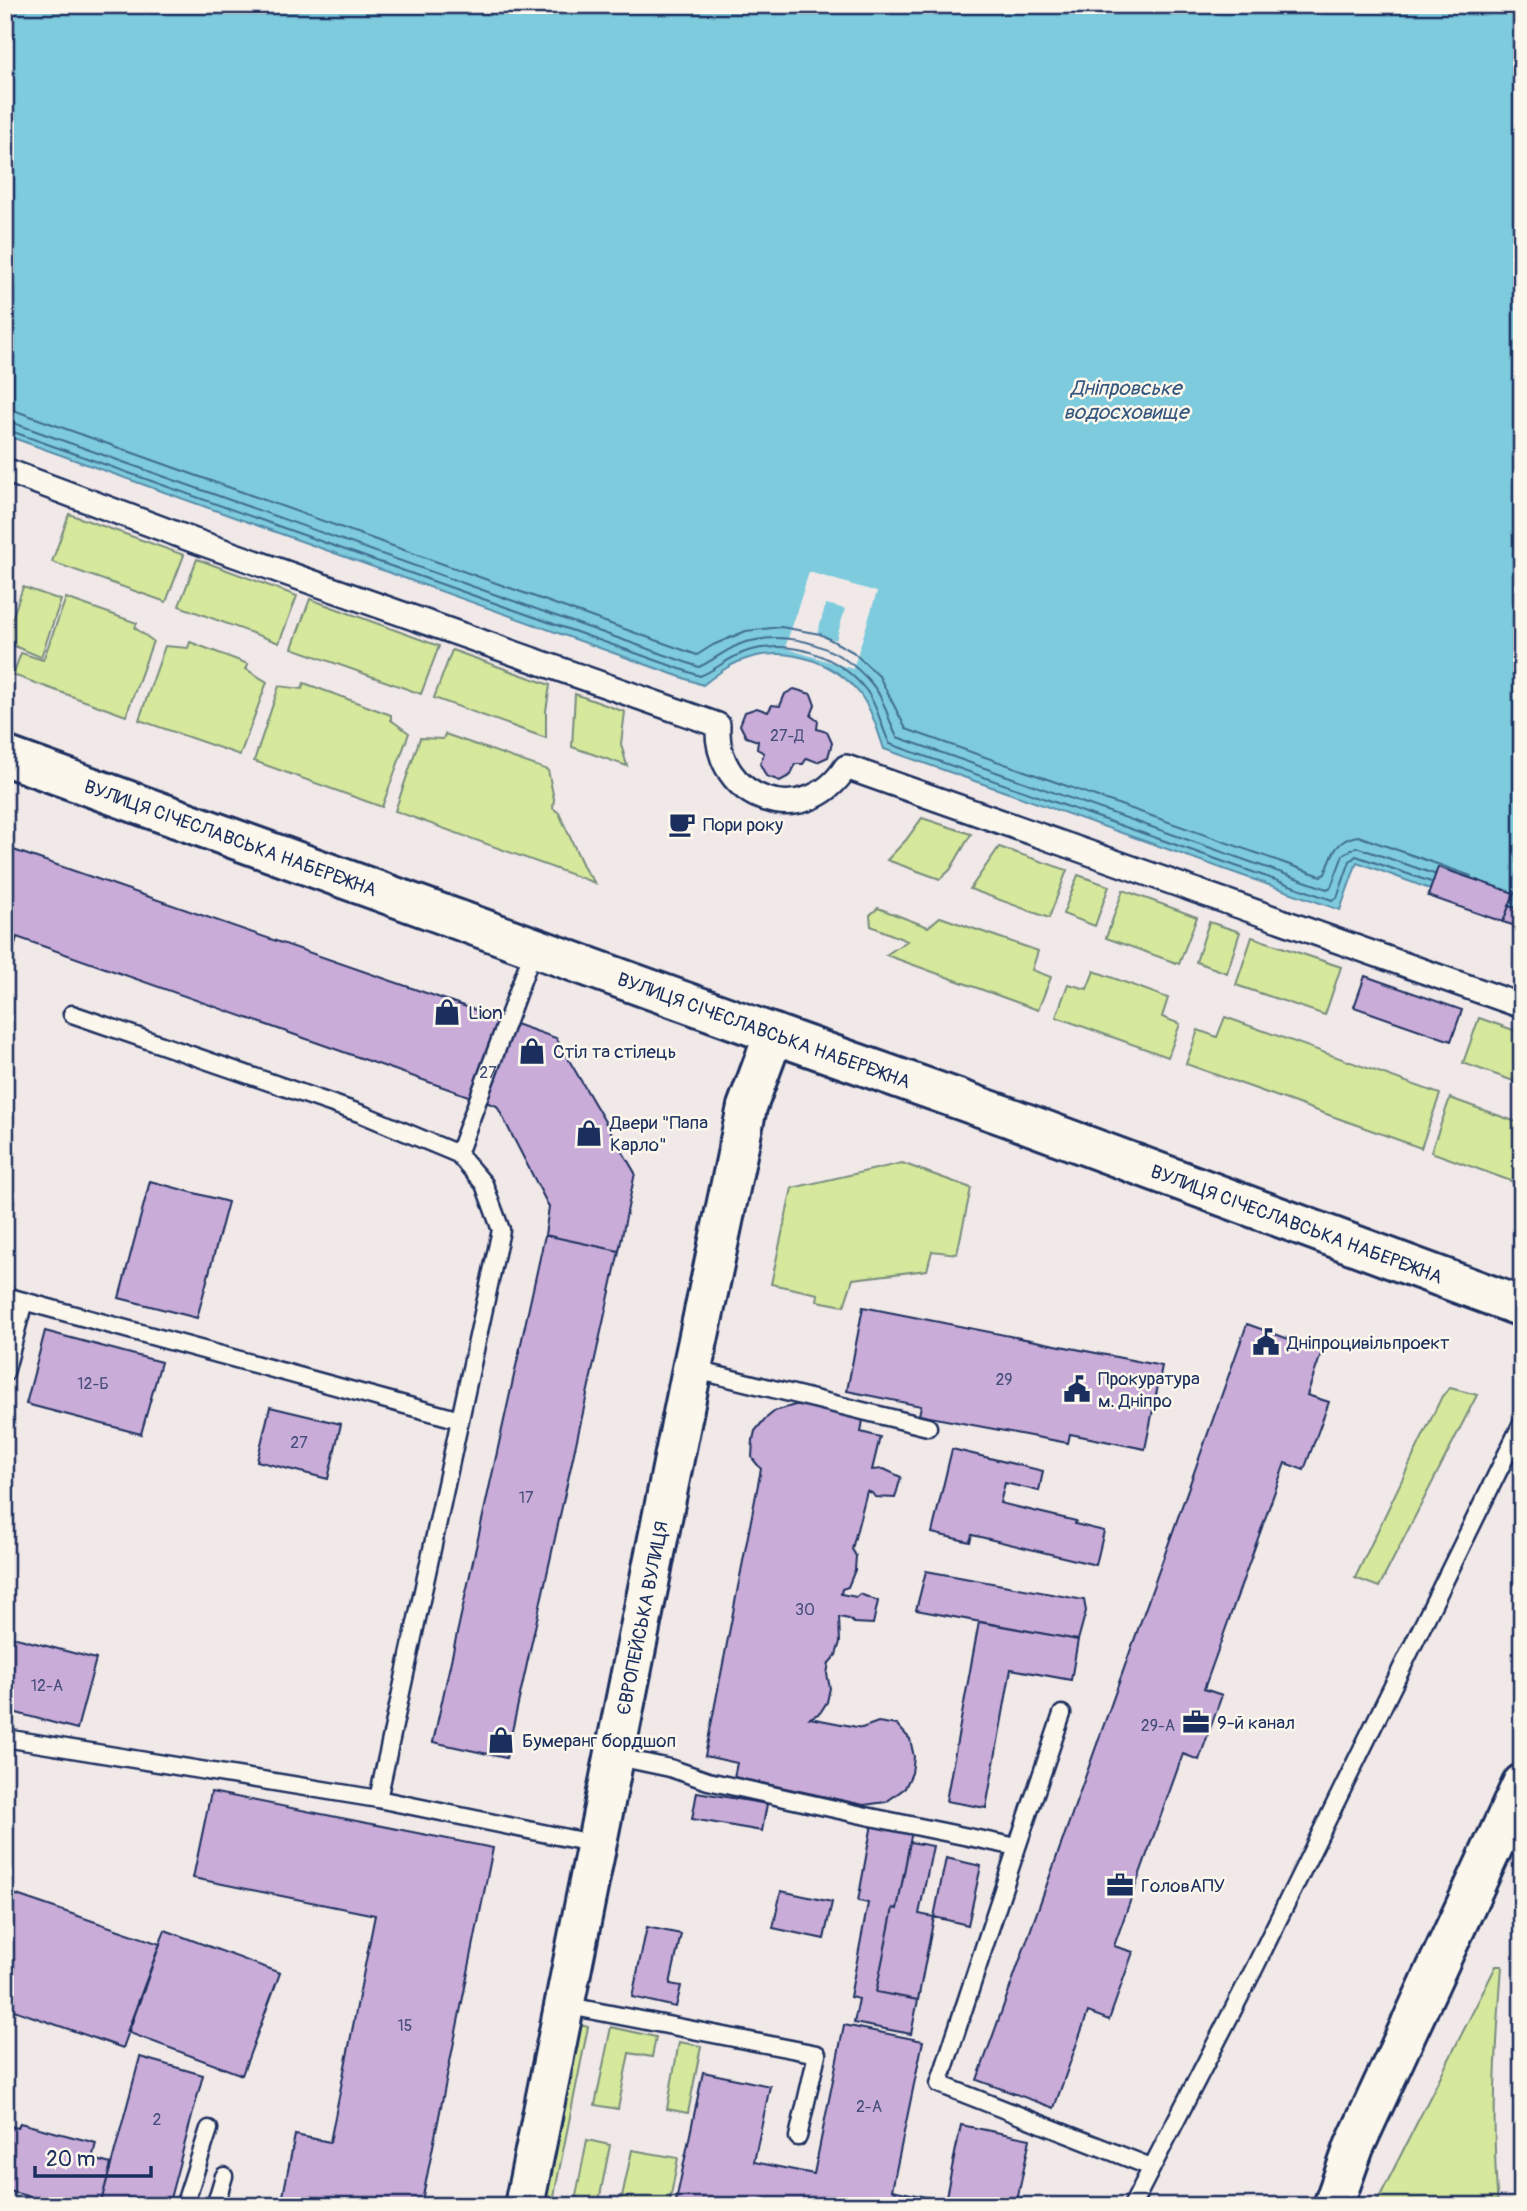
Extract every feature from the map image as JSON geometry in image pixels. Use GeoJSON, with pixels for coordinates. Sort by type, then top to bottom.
{"type":"FeatureCollection","features":[{"type":"Feature","properties":{"kind":"main road","name":"ВУЛИЦЯ СІЧЕСЛАВСЬКА НАБЕРЕЖНА"},"geometry":{"type":"LineString","coordinates":[[5,756],[1006,1116],[1522,1307]]}},
{"type":"Feature","properties":{"kind":"main road","name":"ЄВРОПЕЙСЬКА ВУЛИЦЯ"},"geometry":{"type":"LineString","coordinates":[[524,2206],[613,1756],[747,1107],[774,1034]]}},
{"type":"Feature","properties":{"kind":"main road"},"geometry":{"type":"LineString","coordinates":[[1333,2206],[1354,2147],[1522,1784]]}},
{"type":"Feature","properties":{"kind":"main road"},"geometry":{"type":"LineString","coordinates":[[1316,2206],[1354,2147]]}},
{"type":"Feature","properties":{"kind":"street"},"geometry":{"type":"LineString","coordinates":[[5,470],[208,545],[718,725],[723,763],[736,782],[755,795],[776,802],[799,802],[820,794],[838,779],[846,767],[1522,1006]]}},
{"type":"Feature","properties":{"kind":"lane"},"geometry":{"type":"LineString","coordinates":[[458,1154],[534,948]]}},
{"type":"Feature","properties":{"kind":"lane"},"geometry":{"type":"LineString","coordinates":[[72,1014],[362,1114],[458,1154],[484,1184],[501,1230],[378,1799]]}},
{"type":"Feature","properties":{"kind":"lane"},"geometry":{"type":"LineString","coordinates":[[5,1296],[460,1420]]}},
{"type":"Feature","properties":{"kind":"lane"},"geometry":{"type":"LineString","coordinates":[[5,1373],[24,1301]]}},
{"type":"Feature","properties":{"kind":"lane"},"geometry":{"type":"LineString","coordinates":[[692,1369],[928,1427]]}},
{"type":"Feature","properties":{"kind":"lane"},"geometry":{"type":"LineString","coordinates":[[1132,2206],[1254,1969],[1522,1423]]}},
{"type":"Feature","properties":{"kind":"lane"},"geometry":{"type":"LineString","coordinates":[[1062,1714],[939,2084],[1151,2167]]}},
{"type":"Feature","properties":{"kind":"lane"},"geometry":{"type":"LineString","coordinates":[[5,1738],[378,1799],[596,1844]]}},
{"type":"Feature","properties":{"kind":"lane"},"geometry":{"type":"LineString","coordinates":[[613,1756],[817,1805],[1017,1847]]}},
{"type":"Feature","properties":{"kind":"lane"},"geometry":{"type":"LineString","coordinates":[[564,2005],[817,2054],[798,2137]]}},
{"type":"Feature","properties":{"kind":"lane"},"geometry":{"type":"LineString","coordinates":[[184,2206],[209,2129]]}},
{"type":"Feature","properties":{"kind":"lane"},"geometry":{"type":"LineString","coordinates":[[215,2206],[224,2176]]}},
{"type":"Feature","properties":{"kind":"green space"},"geometry":{"type":"Polygon","coordinates":[[[69,514],[184,555],[166,602],[52,562],[69,514]]]}},
{"type":"Feature","properties":{"kind":"green space"},"geometry":{"type":"Polygon","coordinates":[[[197,559],[297,596],[279,643],[179,606],[197,559]]]}},
{"type":"Feature","properties":{"kind":"green space"},"geometry":{"type":"Polygon","coordinates":[[[23,587],[61,600],[41,657],[14,646],[7,633],[23,587]]]}},
{"type":"Feature","properties":{"kind":"green space"},"geometry":{"type":"Polygon","coordinates":[[[66,598],[137,623],[135,628],[153,641],[126,716],[13,675],[21,653],[43,660],[66,598]]]}},
{"type":"Feature","properties":{"kind":"green space"},"geometry":{"type":"Polygon","coordinates":[[[310,599],[439,646],[421,694],[292,648],[310,599]]]}},
{"type":"Feature","properties":{"kind":"green space"},"geometry":{"type":"Polygon","coordinates":[[[190,642],[248,664],[246,669],[267,682],[240,755],[139,720],[165,646],[188,648],[190,642]]]}},
{"type":"Feature","properties":{"kind":"green space"},"geometry":{"type":"Polygon","coordinates":[[[452,650],[550,685],[546,738],[434,698],[452,650]]]}},
{"type":"Feature","properties":{"kind":"green space"},"geometry":{"type":"Polygon","coordinates":[[[304,683],[391,715],[391,720],[409,733],[382,807],[254,761],[279,686],[302,689],[304,683]]]}},
{"type":"Feature","properties":{"kind":"green space"},"geometry":{"type":"Polygon","coordinates":[[[575,694],[625,712],[621,744],[627,766],[572,747],[575,694]]]}},
{"type":"Feature","properties":{"kind":"green space"},"geometry":{"type":"Polygon","coordinates":[[[445,734],[548,770],[554,799],[553,808],[559,813],[585,870],[595,883],[395,811],[420,738],[443,739],[445,734]]]}},
{"type":"Feature","properties":{"kind":"green space"},"geometry":{"type":"Polygon","coordinates":[[[922,818],[971,834],[950,870],[940,879],[887,860],[922,818]]]}},
{"type":"Feature","properties":{"kind":"green space"},"geometry":{"type":"Polygon","coordinates":[[[999,847],[1067,870],[1049,918],[970,889],[999,847]]]}},
{"type":"Feature","properties":{"kind":"green space"},"geometry":{"type":"Polygon","coordinates":[[[1078,875],[1109,886],[1095,926],[1063,914],[1078,875]]]}},
{"type":"Feature","properties":{"kind":"green space"},"geometry":{"type":"Polygon","coordinates":[[[1123,890],[1197,917],[1179,964],[1106,938],[1123,890]]]}},
{"type":"Feature","properties":{"kind":"green space"},"geometry":{"type":"Polygon","coordinates":[[[878,908],[928,927],[940,917],[1038,951],[1032,970],[1051,977],[1038,1010],[886,955],[907,941],[871,926],[870,915],[878,908]]]}},
{"type":"Feature","properties":{"kind":"green space"},"geometry":{"type":"Polygon","coordinates":[[[1209,922],[1240,932],[1227,973],[1196,962],[1209,922]]]}},
{"type":"Feature","properties":{"kind":"green space"},"geometry":{"type":"Polygon","coordinates":[[[1252,937],[1341,967],[1325,1015],[1236,985],[1252,937]]]}},
{"type":"Feature","properties":{"kind":"green space"},"geometry":{"type":"Polygon","coordinates":[[[1094,971],[1168,998],[1162,1017],[1180,1024],[1168,1057],[1056,1017],[1068,984],[1087,989],[1094,971]]]}},
{"type":"Feature","properties":{"kind":"green space"},"geometry":{"type":"Polygon","coordinates":[[[1225,1017],[1440,1094],[1421,1148],[1186,1064],[1198,1030],[1217,1037],[1225,1017]]]}},
{"type":"Feature","properties":{"kind":"green space"},"geometry":{"type":"Polygon","coordinates":[[[1479,1018],[1522,1033],[1522,1084],[1463,1063],[1479,1018]]]}},
{"type":"Feature","properties":{"kind":"green space"},"geometry":{"type":"Polygon","coordinates":[[[1450,1098],[1522,1124],[1522,1185],[1431,1152],[1450,1098]]]}},
{"type":"Feature","properties":{"kind":"green space"},"geometry":{"type":"Polygon","coordinates":[[[902,1163],[971,1188],[957,1254],[932,1251],[927,1270],[853,1279],[844,1306],[817,1301],[818,1294],[771,1284],[792,1188],[902,1163]]]}},
{"type":"Feature","properties":{"kind":"green space"},"geometry":{"type":"Polygon","coordinates":[[[1450,1388],[1477,1395],[1379,1587],[1355,1578],[1442,1396],[1450,1388]]]}},
{"type":"Feature","properties":{"kind":"green space"},"geometry":{"type":"Polygon","coordinates":[[[1496,1966],[1502,1966],[1495,2116],[1498,2206],[1375,2206],[1496,1966]]]}},
{"type":"Feature","properties":{"kind":"green space"},"geometry":{"type":"Polygon","coordinates":[[[580,2025],[588,2027],[552,2206],[544,2206],[580,2025]]]}},
{"type":"Feature","properties":{"kind":"green space"},"geometry":{"type":"Polygon","coordinates":[[[611,2027],[656,2037],[652,2057],[629,2053],[618,2109],[595,2105],[611,2027]]]}},
{"type":"Feature","properties":{"kind":"green space"},"geometry":{"type":"Polygon","coordinates":[[[679,2042],[701,2046],[688,2113],[667,2109],[679,2042]]]}},
{"type":"Feature","properties":{"kind":"green space"},"geometry":{"type":"Polygon","coordinates":[[[587,2140],[610,2145],[598,2206],[588,2206],[576,2196],[587,2140]]]}},
{"type":"Feature","properties":{"kind":"green space"},"geometry":{"type":"Polygon","coordinates":[[[632,2150],[678,2158],[669,2206],[620,2206],[632,2150]]]}},
{"type":"Feature","properties":{"kind":"water","name":"Дніпровське водосховище"},"geometry":{"type":"Polygon","coordinates":[[[5,5],[1522,5],[1522,923],[1357,862],[1340,910],[884,749],[860,694],[838,673],[810,660],[780,654],[749,658],[730,666],[703,685],[5,435],[5,5]]]}},
{"type":"Feature","properties":{"kind":"pier"},"geometry":{"type":"Polygon","coordinates":[[[809,572],[877,592],[853,669],[785,648],[809,572]],[[826,604],[817,634],[836,640],[845,609],[826,604]]]}},
{"type":"Feature","properties":{"kind":"building"},"geometry":{"type":"Polygon","coordinates":[[[794,689],[811,694],[815,705],[811,716],[818,721],[817,729],[827,732],[832,743],[828,757],[817,762],[807,758],[803,764],[795,764],[791,775],[780,781],[766,776],[760,764],[764,753],[757,749],[758,741],[746,737],[740,725],[745,712],[757,708],[768,712],[772,705],[780,706],[785,694],[794,689]]]}},
{"type":"Feature","properties":{"kind":"building"},"geometry":{"type":"Polygon","coordinates":[[[5,847],[556,1038],[635,1173],[619,1251],[545,1235],[549,1207],[497,1106],[17,937],[5,981],[5,847]]]}},
{"type":"Feature","properties":{"kind":"building"},"geometry":{"type":"Polygon","coordinates":[[[1438,867],[1514,893],[1503,922],[1428,896],[1438,867]]]}},
{"type":"Feature","properties":{"kind":"building"},"geometry":{"type":"Polygon","coordinates":[[[1509,906],[1522,910],[1522,928],[1503,922],[1509,906]]]}},
{"type":"Feature","properties":{"kind":"building"},"geometry":{"type":"Polygon","coordinates":[[[1365,976],[1462,1010],[1451,1041],[1354,1007],[1365,976]]]}},
{"type":"Feature","properties":{"kind":"building"},"geometry":{"type":"Polygon","coordinates":[[[150,1181],[228,1202],[197,1318],[119,1298],[150,1181]]]}},
{"type":"Feature","properties":{"kind":"building"},"geometry":{"type":"Polygon","coordinates":[[[545,1235],[619,1251],[506,1758],[433,1742],[545,1235]]]}},
{"type":"Feature","properties":{"kind":"building"},"geometry":{"type":"Polygon","coordinates":[[[863,1307],[1162,1366],[1145,1449],[1070,1434],[1068,1443],[919,1415],[921,1406],[847,1391],[863,1307]]]}},
{"type":"Feature","properties":{"kind":"building"},"geometry":{"type":"Polygon","coordinates":[[[1247,1324],[1322,1351],[1307,1395],[1329,1402],[1304,1470],[1285,1463],[1204,1689],[1222,1695],[1199,1760],[1183,1754],[1114,1946],[1133,1952],[1109,2020],[1088,2012],[1054,2108],[977,2080],[1247,1324]]]}},
{"type":"Feature","properties":{"kind":"building"},"geometry":{"type":"Polygon","coordinates":[[[45,1331],[161,1362],[141,1434],[26,1404],[45,1331]]]}},
{"type":"Feature","properties":{"kind":"building"},"geometry":{"type":"Polygon","coordinates":[[[795,1405],[815,1405],[842,1410],[863,1420],[861,1432],[880,1437],[872,1470],[884,1469],[901,1477],[895,1498],[875,1497],[867,1491],[852,1549],[856,1556],[855,1570],[848,1587],[842,1589],[841,1594],[856,1597],[860,1594],[878,1601],[873,1624],[854,1623],[839,1617],[840,1642],[836,1655],[829,1663],[827,1674],[830,1688],[827,1702],[820,1713],[810,1718],[862,1728],[878,1722],[897,1725],[910,1739],[914,1757],[912,1773],[905,1788],[886,1802],[864,1805],[734,1777],[737,1763],[705,1756],[761,1469],[752,1458],[755,1431],[775,1411],[795,1405]]]}},
{"type":"Feature","properties":{"kind":"building"},"geometry":{"type":"Polygon","coordinates":[[[270,1407],[341,1424],[328,1479],[257,1461],[270,1407]]]}},
{"type":"Feature","properties":{"kind":"building"},"geometry":{"type":"Polygon","coordinates":[[[952,1449],[1043,1471],[1039,1491],[1005,1483],[1000,1503],[1076,1521],[1075,1524],[1104,1531],[1096,1565],[972,1535],[970,1542],[932,1533],[952,1449]]]}},
{"type":"Feature","properties":{"kind":"building"},"geometry":{"type":"Polygon","coordinates":[[[926,1571],[1084,1600],[1086,1611],[1078,1640],[916,1610],[926,1571]]]}},
{"type":"Feature","properties":{"kind":"building"},"geometry":{"type":"Polygon","coordinates":[[[979,1622],[1078,1640],[1071,1680],[1011,1669],[986,1808],[946,1801],[979,1622]]]}},
{"type":"Feature","properties":{"kind":"building"},"geometry":{"type":"Polygon","coordinates":[[[5,1635],[96,1659],[77,1729],[5,1710],[5,1635]]]}},
{"type":"Feature","properties":{"kind":"building"},"geometry":{"type":"Polygon","coordinates":[[[211,1792],[493,1848],[421,2206],[281,2206],[295,2135],[330,2142],[375,1915],[193,1878],[211,1792]]]}},
{"type":"Feature","properties":{"kind":"building"},"geometry":{"type":"Polygon","coordinates":[[[697,1792],[767,1804],[762,1831],[692,1819],[697,1792]]]}},
{"type":"Feature","properties":{"kind":"building"},"geometry":{"type":"Polygon","coordinates":[[[872,1824],[912,1831],[897,1909],[893,1908],[876,1992],[918,2000],[911,2034],[854,2023],[859,1999],[850,1997],[868,1903],[858,1901],[872,1824]]]}},
{"type":"Feature","properties":{"kind":"building"},"geometry":{"type":"Polygon","coordinates":[[[910,1842],[933,1846],[919,1914],[934,1917],[918,2000],[876,1992],[893,1908],[897,1909],[910,1842]]]}},
{"type":"Feature","properties":{"kind":"building"},"geometry":{"type":"Polygon","coordinates":[[[946,1858],[981,1866],[968,1925],[934,1917],[946,1858]]]}},
{"type":"Feature","properties":{"kind":"building"},"geometry":{"type":"Polygon","coordinates":[[[5,1891],[160,1944],[123,2048],[5,2007],[5,1891]]]}},
{"type":"Feature","properties":{"kind":"building"},"geometry":{"type":"Polygon","coordinates":[[[781,1891],[832,1902],[824,1939],[773,1928],[781,1891]]]}},
{"type":"Feature","properties":{"kind":"building"},"geometry":{"type":"Polygon","coordinates":[[[647,1927],[681,1934],[670,1984],[681,1986],[676,2007],[632,1997],[647,1927]]]}},
{"type":"Feature","properties":{"kind":"building"},"geometry":{"type":"Polygon","coordinates":[[[165,1930],[280,1973],[242,2075],[127,2032],[165,1930]]]}},
{"type":"Feature","properties":{"kind":"building"},"geometry":{"type":"Polygon","coordinates":[[[844,2025],[923,2041],[892,2190],[945,2201],[961,2125],[1030,2139],[1016,2206],[675,2206],[703,2072],[770,2086],[754,2162],[814,2174],[844,2025]]]}},
{"type":"Feature","properties":{"kind":"building"},"geometry":{"type":"Polygon","coordinates":[[[140,2057],[203,2075],[168,2206],[100,2206],[140,2057]]]}},
{"type":"Feature","properties":{"kind":"building"},"geometry":{"type":"Polygon","coordinates":[[[20,2123],[96,2143],[92,2159],[111,2164],[100,2206],[63,2206],[5,2190],[5,2125],[18,2128],[20,2123]]]}},
{"type":"Feature","properties":{"kind":"place","name":"Пори року"},"geometry":{"type":"Point","coordinates":[682,824]}},
{"type":"Feature","properties":{"kind":"place","name":"Lion"},"geometry":{"type":"Point","coordinates":[447,1012]}},
{"type":"Feature","properties":{"kind":"place","name":"Стіл та стілець"},"geometry":{"type":"Point","coordinates":[532,1051]}},
{"type":"Feature","properties":{"kind":"place","name":"Двери \"Папа Карло\""},"geometry":{"type":"Point","coordinates":[589,1133]}},
{"type":"Feature","properties":{"kind":"place","name":"Дніпроцивільпроект"},"geometry":{"type":"Point","coordinates":[1266,1342]}},
{"type":"Feature","properties":{"kind":"place","name":"Прокуратура м. Дніпро"},"geometry":{"type":"Point","coordinates":[1077,1389]}},
{"type":"Feature","properties":{"kind":"place","name":"9-й канал"},"geometry":{"type":"Point","coordinates":[1196,1722]}},
{"type":"Feature","properties":{"kind":"place","name":"Бумеранг бордшоп"},"geometry":{"type":"Point","coordinates":[501,1740]}},
{"type":"Feature","properties":{"kind":"place","name":"ГоловАПУ"},"geometry":{"type":"Point","coordinates":[1120,1885]}}]}
